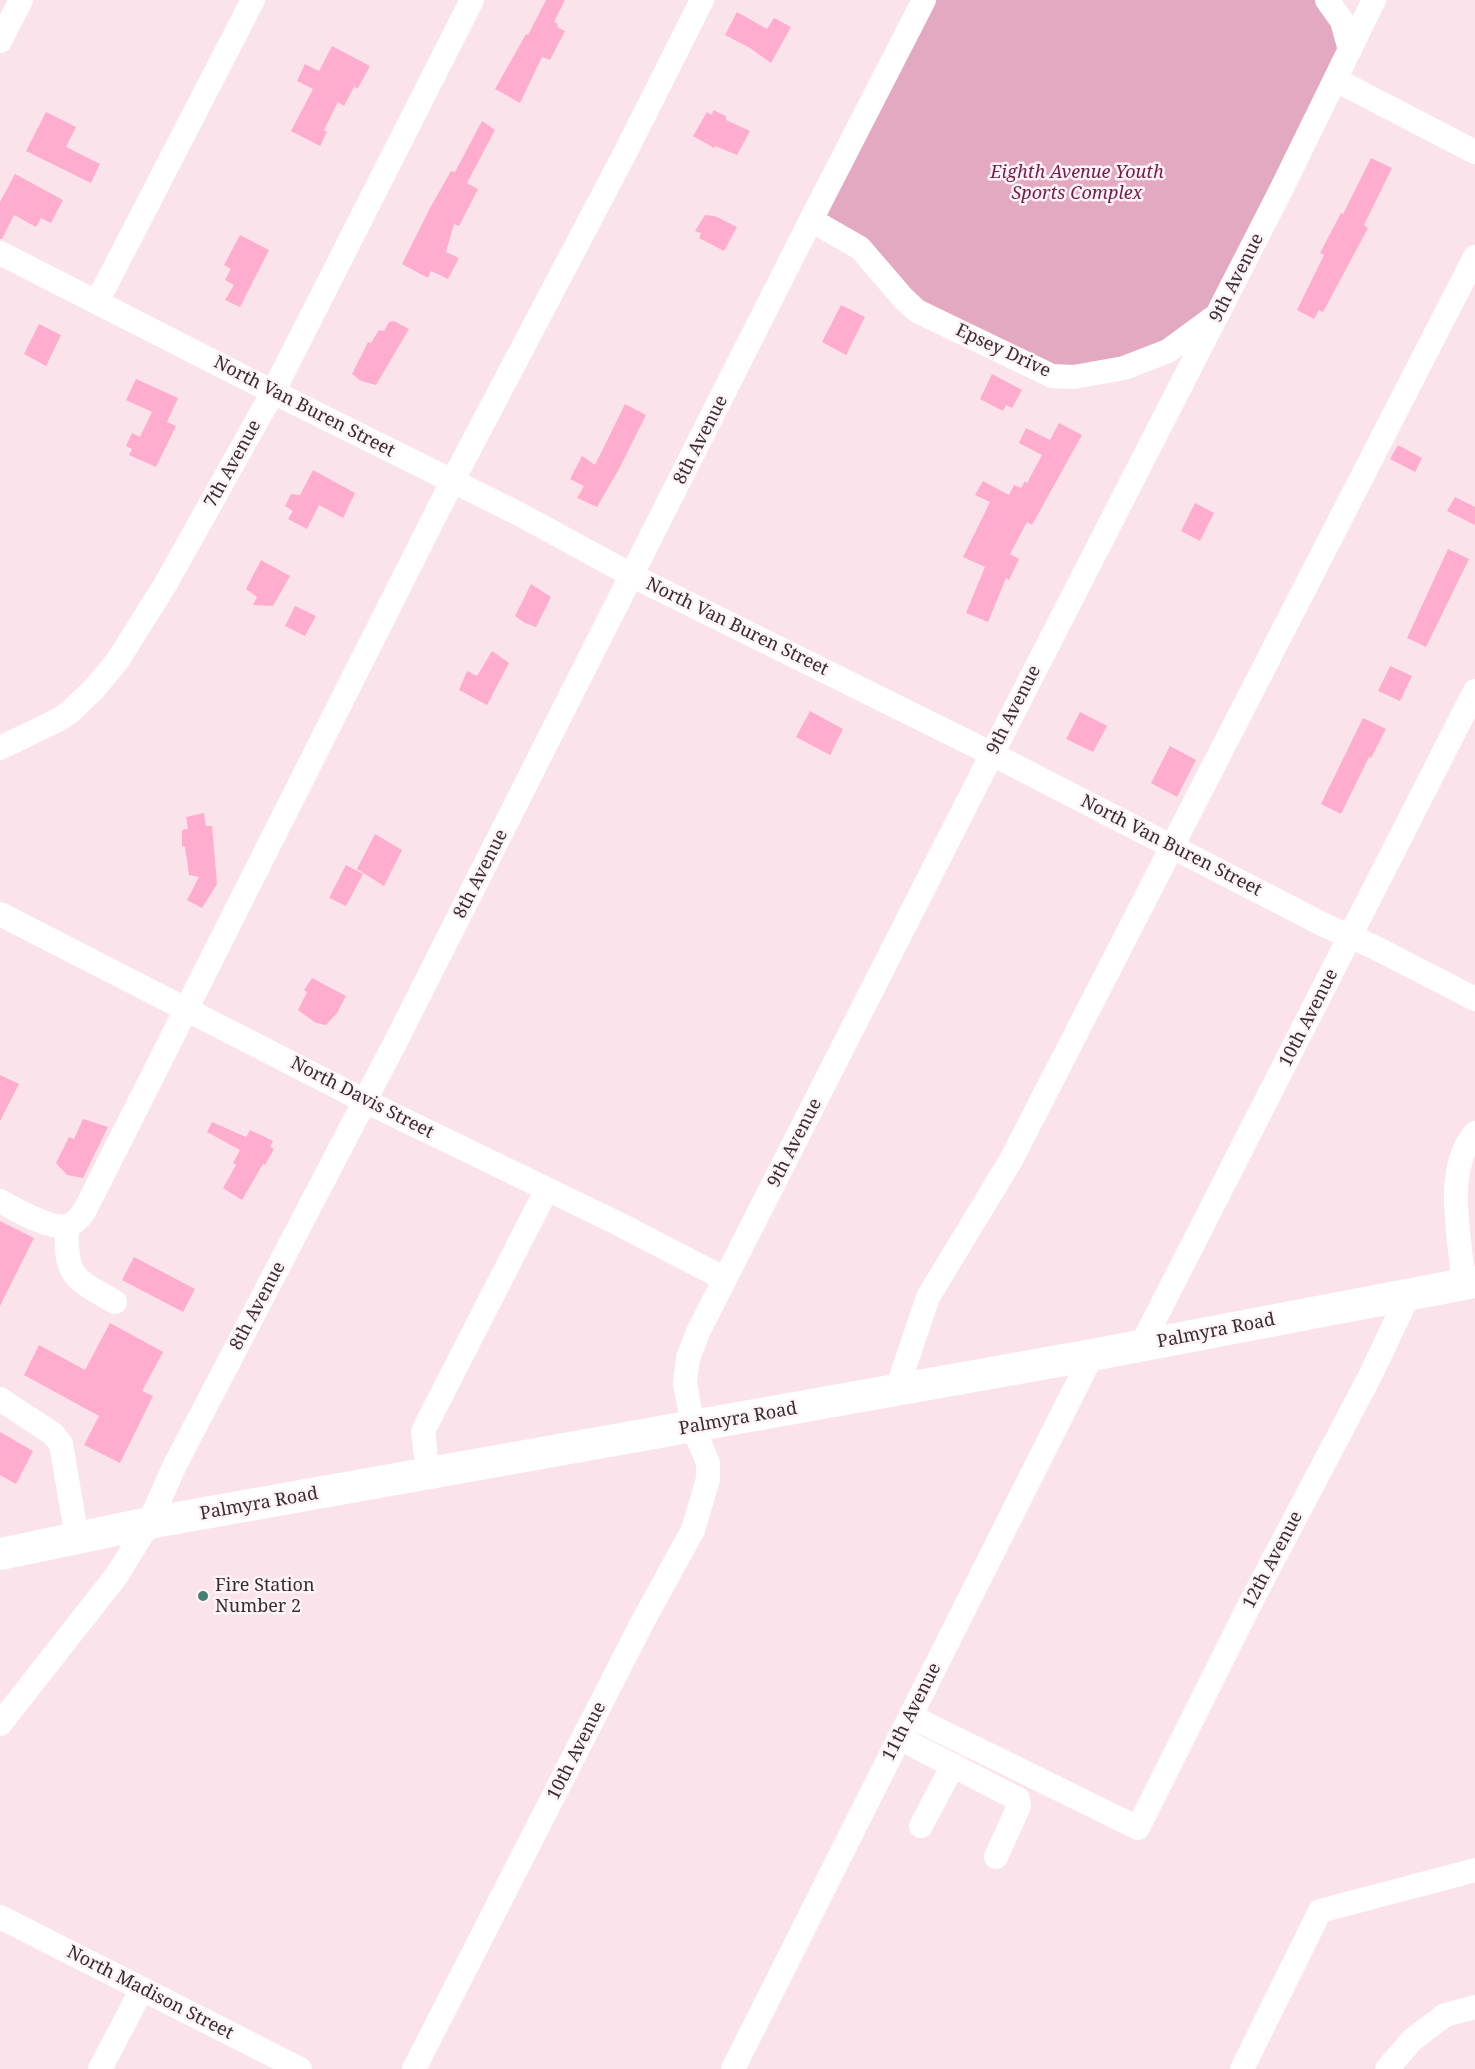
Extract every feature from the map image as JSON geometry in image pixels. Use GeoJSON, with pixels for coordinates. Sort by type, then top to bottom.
{"type":"FeatureCollection","features":[{"type":"Feature","properties":{"kind":"main road","name":"Palmyra Road"},"geometry":{"type":"LineString","coordinates":[[0,1554],[149,1523],[294,1499],[1092,1355],[1469,1283]]}},
{"type":"Feature","properties":{"kind":"street"},"geometry":{"type":"LineString","coordinates":[[0,41],[21,0]]}},
{"type":"Feature","properties":{"kind":"street"},"geometry":{"type":"LineString","coordinates":[[97,302],[253,0]]}},
{"type":"Feature","properties":{"kind":"street","name":"7th Avenue"},"geometry":{"type":"LineString","coordinates":[[0,748],[70,712],[95,688],[118,660],[165,585],[273,393],[472,0]]}},
{"type":"Feature","properties":{"kind":"street"},"geometry":{"type":"LineString","coordinates":[[0,1201],[52,1225],[68,1226],[78,1220],[85,1210],[452,482],[624,155],[702,0]]}},
{"type":"Feature","properties":{"kind":"street","name":"8th Avenue"},"geometry":{"type":"LineString","coordinates":[[0,1724],[117,1575],[149,1523],[175,1466],[365,1101],[924,0]]}},
{"type":"Feature","properties":{"kind":"street"},"geometry":{"type":"LineString","coordinates":[[1327,0],[1342,21],[1350,50]]}},
{"type":"Feature","properties":{"kind":"street","name":"9th Avenue"},"geometry":{"type":"LineString","coordinates":[[693,1427],[685,1383],[688,1358],[699,1330],[1218,315],[1374,0]]}},
{"type":"Feature","properties":{"kind":"street"},"geometry":{"type":"LineString","coordinates":[[1336,80],[1475,152]]}},
{"type":"Feature","properties":{"kind":"street","name":"Epsey Drive"},"geometry":{"type":"LineString","coordinates":[[811,220],[860,248],[917,311],[1052,376],[1074,377],[1124,368],[1168,351],[1218,315]]}},
{"type":"Feature","properties":{"kind":"street","name":"North Van Buren Street"},"geometry":{"type":"LineString","coordinates":[[0,253],[273,393],[521,515],[633,576],[992,754],[1475,999]]}},
{"type":"Feature","properties":{"kind":"street"},"geometry":{"type":"LineString","coordinates":[[897,1389],[928,1297],[1011,1160],[1475,257]]}},
{"type":"Feature","properties":{"kind":"street","name":"10th Avenue"},"geometry":{"type":"LineString","coordinates":[[1142,1344],[1475,691]]}},
{"type":"Feature","properties":{"kind":"street","name":"North Davis Street"},"geometry":{"type":"LineString","coordinates":[[0,914],[365,1101],[725,1279]]}},
{"type":"Feature","properties":{"kind":"street"},"geometry":{"type":"LineString","coordinates":[[1469,1283],[1456,1198],[1458,1163],[1467,1142],[1475,1133]]}},
{"type":"Feature","properties":{"kind":"street"},"geometry":{"type":"LineString","coordinates":[[428,1473],[423,1431],[547,1189]]}},
{"type":"Feature","properties":{"kind":"street"},"geometry":{"type":"LineString","coordinates":[[68,1226],[66,1252],[70,1271],[83,1284],[115,1302]]}},
{"type":"Feature","properties":{"kind":"street","name":"12th Avenue"},"geometry":{"type":"LineString","coordinates":[[910,1716],[1138,1828],[1252,1600],[1370,1376],[1409,1294]]}},
{"type":"Feature","properties":{"kind":"street","name":"11th Avenue"},"geometry":{"type":"LineString","coordinates":[[738,2067],[899,1738],[1092,1355]]}},
{"type":"Feature","properties":{"kind":"street"},"geometry":{"type":"LineString","coordinates":[[0,1399],[53,1434],[61,1444],[77,1538]]}},
{"type":"Feature","properties":{"kind":"street","name":"10th Avenue"},"geometry":{"type":"LineString","coordinates":[[414,2069],[643,1621],[693,1530],[708,1479],[708,1463],[693,1427]]}},
{"type":"Feature","properties":{"kind":"street"},"geometry":{"type":"LineString","coordinates":[[899,1738],[1018,1799],[1019,1806],[996,1857]]}},
{"type":"Feature","properties":{"kind":"street"},"geometry":{"type":"LineString","coordinates":[[921,1826],[953,1765]]}},
{"type":"Feature","properties":{"kind":"street"},"geometry":{"type":"LineString","coordinates":[[1242,2069],[1320,1911],[1475,1870]]}},
{"type":"Feature","properties":{"kind":"street","name":"North Madison Street"},"geometry":{"type":"LineString","coordinates":[[0,1917],[300,2069]]}},
{"type":"Feature","properties":{"kind":"street"},"geometry":{"type":"LineString","coordinates":[[100,2069],[142,1989]]}},
{"type":"Feature","properties":{"kind":"street"},"geometry":{"type":"LineString","coordinates":[[1387,2069],[1413,2040],[1445,2015],[1475,2007]]}},
{"type":"Feature","properties":{"kind":"green space","name":"Eighth Avenue Youth Sports Complex"},"geometry":{"type":"Polygon","coordinates":[[[926,0],[1325,0],[1348,50],[1216,314],[1167,350],[1074,375],[918,309],[814,219],[926,0]]]}},
{"type":"Feature","properties":{"kind":"building"},"geometry":{"type":"Polygon","coordinates":[[[546,0],[565,0],[554,22],[558,24],[557,27],[565,31],[550,60],[542,57],[520,103],[495,89],[546,0]]]}},
{"type":"Feature","properties":{"kind":"building"},"geometry":{"type":"Polygon","coordinates":[[[737,12],[767,29],[774,18],[791,27],[771,63],[750,48],[725,35],[737,12]]]}},
{"type":"Feature","properties":{"kind":"building"},"geometry":{"type":"Polygon","coordinates":[[[332,46],[370,66],[358,88],[354,87],[344,106],[338,102],[324,130],[327,132],[320,146],[291,131],[313,89],[297,81],[305,64],[319,71],[332,46]]]}},
{"type":"Feature","properties":{"kind":"building"},"geometry":{"type":"Polygon","coordinates":[[[713,110],[726,116],[726,120],[750,131],[737,155],[715,146],[714,148],[693,136],[707,112],[712,115],[713,110]]]}},
{"type":"Feature","properties":{"kind":"building"},"geometry":{"type":"Polygon","coordinates":[[[46,112],[76,127],[66,147],[100,164],[91,183],[26,151],[46,112]]]}},
{"type":"Feature","properties":{"kind":"building"},"geometry":{"type":"Polygon","coordinates":[[[482,121],[495,130],[467,183],[478,189],[459,226],[454,224],[446,252],[459,258],[448,279],[431,271],[428,278],[402,264],[430,208],[451,171],[455,172],[482,121]]]}},
{"type":"Feature","properties":{"kind":"building"},"geometry":{"type":"Polygon","coordinates":[[[1371,158],[1392,168],[1364,225],[1368,228],[1323,312],[1319,310],[1314,319],[1297,310],[1324,255],[1320,253],[1341,213],[1343,214],[1371,158]]]}},
{"type":"Feature","properties":{"kind":"building"},"geometry":{"type":"Polygon","coordinates":[[[15,174],[63,200],[51,223],[41,218],[36,227],[14,215],[0,239],[0,202],[15,174]]]}},
{"type":"Feature","properties":{"kind":"building"},"geometry":{"type":"Polygon","coordinates":[[[705,215],[715,216],[737,227],[724,251],[699,238],[701,233],[695,231],[705,215]]]}},
{"type":"Feature","properties":{"kind":"building"},"geometry":{"type":"Polygon","coordinates":[[[240,235],[269,250],[240,307],[225,300],[234,285],[225,280],[231,269],[224,265],[240,235]]]}},
{"type":"Feature","properties":{"kind":"building"},"geometry":{"type":"Polygon","coordinates":[[[841,305],[865,317],[846,355],[822,342],[841,305]]]}},
{"type":"Feature","properties":{"kind":"building"},"geometry":{"type":"Polygon","coordinates":[[[394,321],[409,329],[376,385],[361,381],[352,374],[368,342],[371,343],[379,330],[384,331],[389,322],[394,321]]]}},
{"type":"Feature","properties":{"kind":"building"},"geometry":{"type":"Polygon","coordinates":[[[39,324],[61,335],[46,366],[24,354],[39,324]]]}},
{"type":"Feature","properties":{"kind":"building"},"geometry":{"type":"Polygon","coordinates":[[[992,374],[1022,390],[1012,408],[1006,405],[1003,411],[980,399],[992,374]]]}},
{"type":"Feature","properties":{"kind":"building"},"geometry":{"type":"Polygon","coordinates":[[[136,379],[178,398],[167,422],[176,426],[156,467],[129,455],[132,449],[126,446],[132,433],[140,437],[152,412],[126,400],[136,379]]]}},
{"type":"Feature","properties":{"kind":"building"},"geometry":{"type":"Polygon","coordinates":[[[625,404],[646,415],[597,507],[577,498],[584,486],[570,479],[582,456],[595,465],[625,404]]]}},
{"type":"Feature","properties":{"kind":"building"},"geometry":{"type":"Polygon","coordinates":[[[1059,423],[1082,435],[1032,525],[1027,522],[1010,554],[1019,559],[1009,580],[1006,578],[988,622],[966,613],[985,567],[963,557],[990,502],[975,495],[983,481],[1009,495],[1014,485],[1021,488],[1025,481],[1027,483],[1042,455],[1019,443],[1026,428],[1050,440],[1059,423]]]}},
{"type":"Feature","properties":{"kind":"building"},"geometry":{"type":"Polygon","coordinates":[[[1398,445],[1422,458],[1415,472],[1390,459],[1398,445]]]}},
{"type":"Feature","properties":{"kind":"building"},"geometry":{"type":"Polygon","coordinates":[[[313,470],[355,493],[343,518],[319,505],[307,529],[288,519],[293,511],[285,506],[291,494],[300,495],[313,470]]]}},
{"type":"Feature","properties":{"kind":"building"},"geometry":{"type":"Polygon","coordinates":[[[1455,497],[1475,507],[1475,525],[1447,511],[1455,497]]]}},
{"type":"Feature","properties":{"kind":"building"},"geometry":{"type":"Polygon","coordinates":[[[1195,503],[1214,513],[1200,541],[1181,531],[1195,503]]]}},
{"type":"Feature","properties":{"kind":"building"},"geometry":{"type":"Polygon","coordinates":[[[1448,549],[1469,559],[1426,647],[1407,638],[1448,549]]]}},
{"type":"Feature","properties":{"kind":"building"},"geometry":{"type":"Polygon","coordinates":[[[261,560],[290,576],[273,606],[253,605],[257,597],[246,589],[261,560]]]}},
{"type":"Feature","properties":{"kind":"building"},"geometry":{"type":"Polygon","coordinates":[[[531,584],[551,597],[536,627],[515,616],[531,584]]]}},
{"type":"Feature","properties":{"kind":"building"},"geometry":{"type":"Polygon","coordinates":[[[295,606],[316,616],[305,636],[285,626],[295,606]]]}},
{"type":"Feature","properties":{"kind":"building"},"geometry":{"type":"Polygon","coordinates":[[[492,651],[509,663],[487,705],[459,690],[467,671],[477,676],[492,651]]]}},
{"type":"Feature","properties":{"kind":"building"},"geometry":{"type":"Polygon","coordinates":[[[1390,666],[1412,676],[1400,701],[1378,691],[1390,666]]]}},
{"type":"Feature","properties":{"kind":"building"},"geometry":{"type":"Polygon","coordinates":[[[810,711],[843,729],[830,755],[796,737],[810,711]]]}},
{"type":"Feature","properties":{"kind":"building"},"geometry":{"type":"Polygon","coordinates":[[[1080,712],[1107,726],[1093,752],[1066,739],[1080,712]]]}},
{"type":"Feature","properties":{"kind":"building"},"geometry":{"type":"Polygon","coordinates":[[[1363,718],[1386,729],[1371,758],[1369,757],[1341,814],[1321,804],[1363,718]]]}},
{"type":"Feature","properties":{"kind":"building"},"geometry":{"type":"Polygon","coordinates":[[[1170,746],[1196,760],[1177,797],[1151,783],[1170,746]]]}},
{"type":"Feature","properties":{"kind":"building"},"geometry":{"type":"Polygon","coordinates":[[[204,813],[206,826],[212,826],[217,884],[202,908],[187,900],[199,877],[189,875],[185,847],[182,846],[182,830],[188,829],[186,817],[204,813]]]}},
{"type":"Feature","properties":{"kind":"building"},"geometry":{"type":"Polygon","coordinates":[[[375,834],[402,850],[384,886],[357,869],[375,834]]]}},
{"type":"Feature","properties":{"kind":"building"},"geometry":{"type":"Polygon","coordinates":[[[346,865],[363,874],[346,906],[329,898],[346,865]]]}},
{"type":"Feature","properties":{"kind":"building"},"geometry":{"type":"Polygon","coordinates":[[[312,978],[346,996],[337,1013],[326,1025],[316,1023],[298,1010],[307,992],[304,990],[312,978]]]}},
{"type":"Feature","properties":{"kind":"building"},"geometry":{"type":"Polygon","coordinates":[[[0,1075],[19,1084],[0,1121],[0,1075]]]}},
{"type":"Feature","properties":{"kind":"building"},"geometry":{"type":"Polygon","coordinates":[[[83,1119],[108,1127],[83,1178],[67,1175],[56,1163],[69,1137],[74,1139],[83,1119]]]}},
{"type":"Feature","properties":{"kind":"building"},"geometry":{"type":"Polygon","coordinates":[[[212,1122],[246,1137],[250,1130],[273,1141],[270,1147],[274,1149],[242,1200],[223,1188],[236,1165],[233,1163],[240,1150],[207,1132],[212,1122]]]}},
{"type":"Feature","properties":{"kind":"building"},"geometry":{"type":"Polygon","coordinates":[[[0,1221],[34,1238],[0,1306],[0,1221]]]}},
{"type":"Feature","properties":{"kind":"building"},"geometry":{"type":"Polygon","coordinates":[[[134,1257],[195,1289],[183,1312],[122,1280],[134,1257]]]}},
{"type":"Feature","properties":{"kind":"building"},"geometry":{"type":"Polygon","coordinates":[[[110,1323],[163,1352],[142,1391],[153,1396],[120,1463],[84,1445],[99,1416],[24,1375],[39,1345],[85,1370],[110,1323]]]}},
{"type":"Feature","properties":{"kind":"building"},"geometry":{"type":"Polygon","coordinates":[[[0,1432],[33,1451],[16,1484],[0,1475],[0,1432]]]}},
{"type":"Feature","properties":{"kind":"place","name":"Fire Station Number 2"},"geometry":{"type":"Point","coordinates":[203,1596]}}]}
